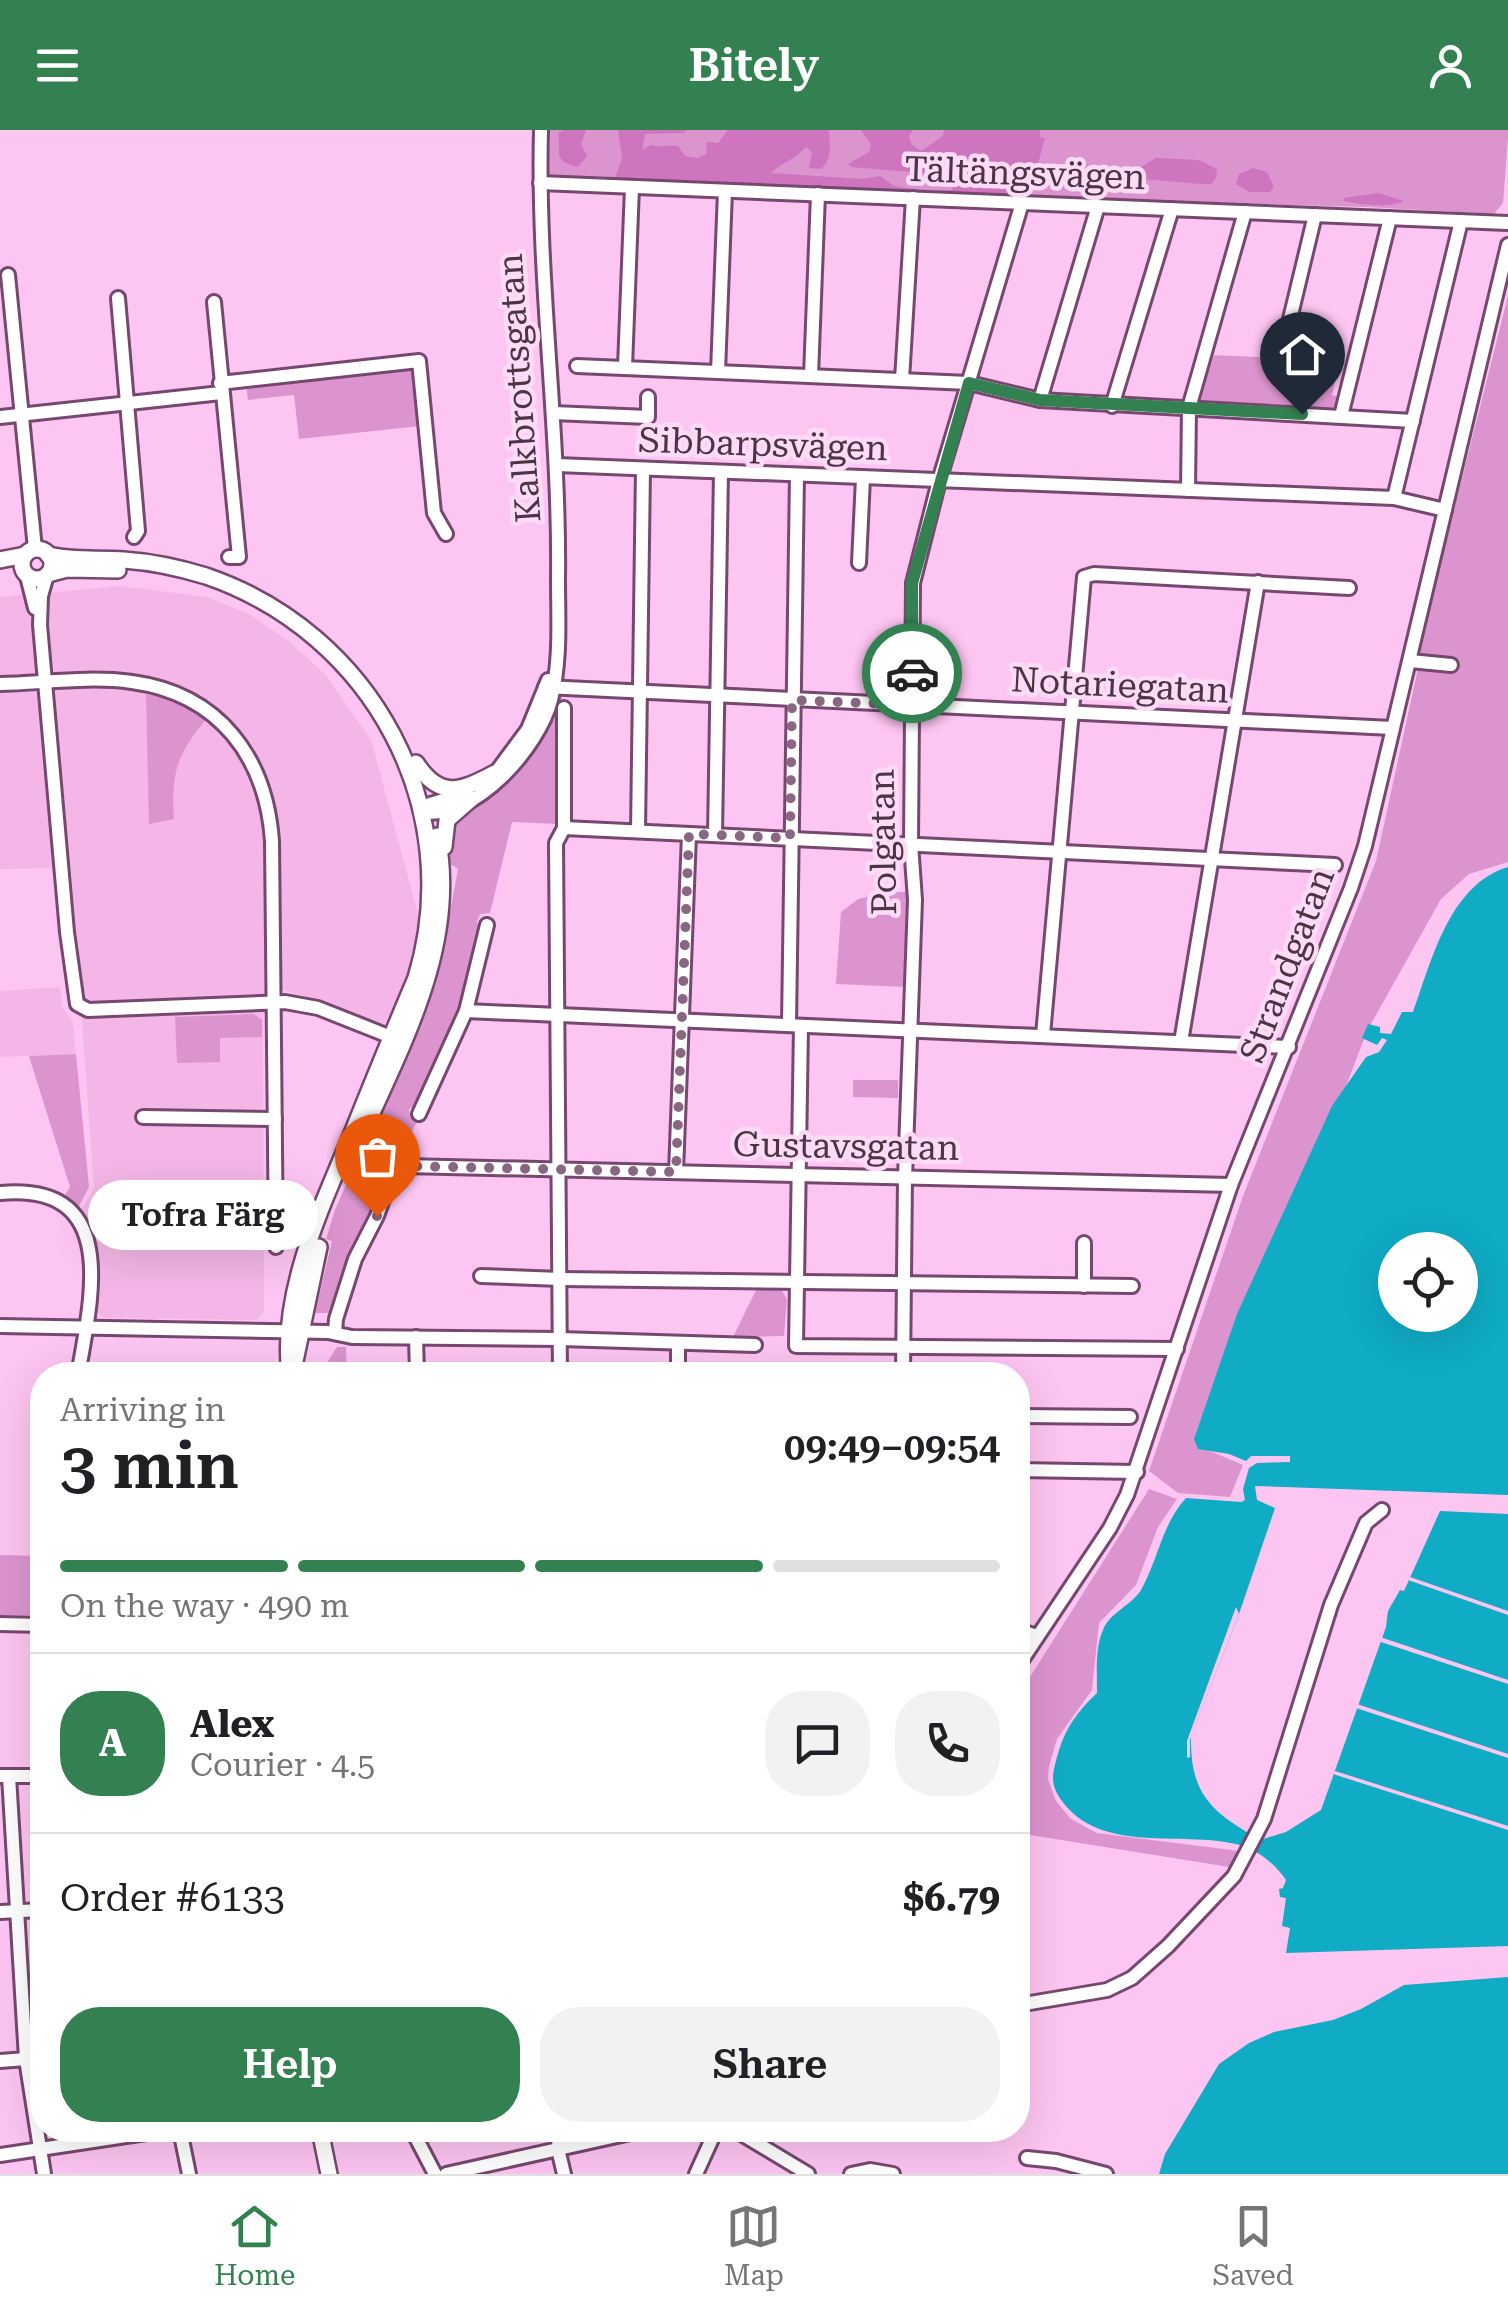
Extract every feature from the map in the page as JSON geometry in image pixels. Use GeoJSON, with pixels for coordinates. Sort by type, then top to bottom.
{"type":"FeatureCollection","features":[{"type":"Feature","properties":{"kind":"main road"},"geometry":{"type":"LineString","coordinates":[[32,561],[52,566],[47,574]]}},
{"type":"Feature","properties":{"kind":"main road"},"geometry":{"type":"LineString","coordinates":[[0,564],[32,561],[160,565],[210,578],[272,606],[358,671],[399,726],[416,763],[444,871]]}},
{"type":"Feature","properties":{"kind":"main road"},"geometry":{"type":"LineString","coordinates":[[47,574],[67,569],[167,572],[240,591]]}},
{"type":"Feature","properties":{"kind":"main road"},"geometry":{"type":"LineString","coordinates":[[292,1362],[302,1265],[428,940],[428,810],[381,713],[327,645]]}},
{"type":"Feature","properties":{"kind":"main road"},"geometry":{"type":"LineString","coordinates":[[416,763],[430,782],[447,789],[468,786],[495,773]]}},
{"type":"Feature","properties":{"kind":"main road"},"geometry":{"type":"LineString","coordinates":[[295,1332],[328,1220],[435,956],[442,924],[443,830],[447,820],[471,799]]}},
{"type":"Feature","properties":{"kind":"main road"},"geometry":{"type":"LineString","coordinates":[[274,1225],[306,1221],[323,1204]]}},
{"type":"Feature","properties":{"kind":"main road"},"geometry":{"type":"LineString","coordinates":[[322,2142],[328,2172]]}},
{"type":"Feature","properties":{"kind":"street","name":"Kalkbrottsgatan"},"geometry":{"type":"LineString","coordinates":[[428,810],[471,799],[500,778],[529,748],[547,713],[558,642],[557,465],[541,265],[541,130]]}},
{"type":"Feature","properties":{"kind":"street","name":"Tältängsvägen"},"geometry":{"type":"LineString","coordinates":[[540,183],[1508,222]]}},
{"type":"Feature","properties":{"kind":"street"},"geometry":{"type":"LineString","coordinates":[[625,368],[632,187]]}},
{"type":"Feature","properties":{"kind":"street"},"geometry":{"type":"LineString","coordinates":[[718,372],[725,190]]}},
{"type":"Feature","properties":{"kind":"street"},"geometry":{"type":"LineString","coordinates":[[810,376],[818,194]]}},
{"type":"Feature","properties":{"kind":"street"},"geometry":{"type":"LineString","coordinates":[[902,380],[913,198]]}},
{"type":"Feature","properties":{"kind":"street","name":"Polgatan"},"geometry":{"type":"LineString","coordinates":[[903,1362],[905,1178],[915,900],[910,844],[912,583],[1022,203]]}},
{"type":"Feature","properties":{"kind":"street"},"geometry":{"type":"LineString","coordinates":[[1040,400],[1098,206]]}},
{"type":"Feature","properties":{"kind":"street"},"geometry":{"type":"LineString","coordinates":[[1112,406],[1172,208]]}},
{"type":"Feature","properties":{"kind":"street"},"geometry":{"type":"LineString","coordinates":[[1188,490],[1189,408],[1244,212]]}},
{"type":"Feature","properties":{"kind":"street"},"geometry":{"type":"LineString","coordinates":[[1284,344],[1316,215]]}},
{"type":"Feature","properties":{"kind":"street"},"geometry":{"type":"LineString","coordinates":[[1340,416],[1390,218]]}},
{"type":"Feature","properties":{"kind":"street"},"geometry":{"type":"LineString","coordinates":[[1394,498],[1461,221]]}},
{"type":"Feature","properties":{"kind":"street","name":"Strandgatan"},"geometry":{"type":"LineString","coordinates":[[1030,1648],[1110,1528],[1137,1472],[1231,1185],[1352,888],[1508,246]]}},
{"type":"Feature","properties":{"kind":"street"},"geometry":{"type":"LineString","coordinates":[[8,275],[67,932],[77,1004],[88,1010],[274,1002],[318,1008],[391,1037]]}},
{"type":"Feature","properties":{"kind":"street"},"geometry":{"type":"LineString","coordinates":[[118,298],[138,531],[134,537]]}},
{"type":"Feature","properties":{"kind":"street"},"geometry":{"type":"LineString","coordinates":[[214,302],[239,558],[230,557]]}},
{"type":"Feature","properties":{"kind":"street"},"geometry":{"type":"LineString","coordinates":[[0,416],[127,403],[419,362],[434,513],[446,534]]}},
{"type":"Feature","properties":{"kind":"street"},"geometry":{"type":"LineString","coordinates":[[577,366],[969,383],[1040,400],[1412,421]]}},
{"type":"Feature","properties":{"kind":"street"},"geometry":{"type":"LineString","coordinates":[[553,413],[648,417],[648,396]]}},
{"type":"Feature","properties":{"kind":"street","name":"Sibbarpsvägen"},"geometry":{"type":"LineString","coordinates":[[557,465],[1394,498],[1445,510]]}},
{"type":"Feature","properties":{"kind":"street"},"geometry":{"type":"LineString","coordinates":[[638,831],[643,469]]}},
{"type":"Feature","properties":{"kind":"street"},"geometry":{"type":"LineString","coordinates":[[715,835],[720,472]]}},
{"type":"Feature","properties":{"kind":"street"},"geometry":{"type":"LineString","coordinates":[[797,475],[790,838],[796,1346],[1177,1349]]}},
{"type":"Feature","properties":{"kind":"street"},"geometry":{"type":"LineString","coordinates":[[859,563],[862,478]]}},
{"type":"Feature","properties":{"kind":"street"},"geometry":{"type":"LineString","coordinates":[[40,625],[47,574]]}},
{"type":"Feature","properties":{"kind":"street"},"geometry":{"type":"LineString","coordinates":[[1043,1036],[1084,576],[1349,588]]}},
{"type":"Feature","properties":{"kind":"street"},"geometry":{"type":"LineString","coordinates":[[1182,1042],[1258,582]]}},
{"type":"Feature","properties":{"kind":"street"},"geometry":{"type":"LineString","coordinates":[[1410,662],[1451,665]]}},
{"type":"Feature","properties":{"kind":"street"},"geometry":{"type":"LineString","coordinates":[[0,684],[119,681],[167,690],[210,713],[242,746],[258,774],[270,808],[276,1247]]}},
{"type":"Feature","properties":{"kind":"street","name":"Kalkbrottsgatan"},"geometry":{"type":"LineString","coordinates":[[428,810],[467,793],[495,773],[528,729],[549,688]]}},
{"type":"Feature","properties":{"kind":"street","name":"Notariegatan"},"geometry":{"type":"LineString","coordinates":[[549,688],[1392,728]]}},
{"type":"Feature","properties":{"kind":"street"},"geometry":{"type":"LineString","coordinates":[[560,1362],[556,844],[564,828],[564,708]]}},
{"type":"Feature","properties":{"kind":"street"},"geometry":{"type":"LineString","coordinates":[[564,828],[1335,865]]}},
{"type":"Feature","properties":{"kind":"street"},"geometry":{"type":"LineString","coordinates":[[676,1172],[689,834]]}},
{"type":"Feature","properties":{"kind":"street"},"geometry":{"type":"LineString","coordinates":[[419,1114],[466,1011],[487,925]]}},
{"type":"Feature","properties":{"kind":"street"},"geometry":{"type":"LineString","coordinates":[[466,1011],[1289,1046]]}},
{"type":"Feature","properties":{"kind":"street"},"geometry":{"type":"LineString","coordinates":[[143,1117],[275,1119]]}},
{"type":"Feature","properties":{"kind":"street","name":"Gustavsgatan"},"geometry":{"type":"LineString","coordinates":[[335,1333],[355,1258],[398,1168],[1231,1185]]}},
{"type":"Feature","properties":{"kind":"street"},"geometry":{"type":"LineString","coordinates":[[0,1193],[38,1192],[68,1206],[85,1227],[90,1248],[80,1362]]}},
{"type":"Feature","properties":{"kind":"street"},"geometry":{"type":"LineString","coordinates":[[1084,1243],[1084,1286]]}},
{"type":"Feature","properties":{"kind":"street"},"geometry":{"type":"LineString","coordinates":[[481,1276],[1132,1286]]}},
{"type":"Feature","properties":{"kind":"street"},"geometry":{"type":"LineString","coordinates":[[0,1326],[756,1345]]}},
{"type":"Feature","properties":{"kind":"street"},"geometry":{"type":"LineString","coordinates":[[416,1337],[416,1362]]}},
{"type":"Feature","properties":{"kind":"street"},"geometry":{"type":"LineString","coordinates":[[678,1342],[678,1362]]}},
{"type":"Feature","properties":{"kind":"street"},"geometry":{"type":"LineString","coordinates":[[1030,1416],[1130,1417]]}},
{"type":"Feature","properties":{"kind":"street"},"geometry":{"type":"LineString","coordinates":[[1030,1470],[1137,1472]]}},
{"type":"Feature","properties":{"kind":"street"},"geometry":{"type":"LineString","coordinates":[[1030,2003],[1107,1990],[1132,1978],[1210,1905],[1234,1876],[1262,1823],[1332,1605],[1366,1523],[1382,1510]]}},
{"type":"Feature","properties":{"kind":"street"},"geometry":{"type":"LineString","coordinates":[[0,1624],[30,1625]]}},
{"type":"Feature","properties":{"kind":"street"},"geometry":{"type":"LineString","coordinates":[[1030,1634],[1038,1636]]}},
{"type":"Feature","properties":{"kind":"street"},"geometry":{"type":"LineString","coordinates":[[30,1776],[4,1776],[30,2085]]}},
{"type":"Feature","properties":{"kind":"street"},"geometry":{"type":"LineString","coordinates":[[0,1912],[30,1911]]}},
{"type":"Feature","properties":{"kind":"street"},"geometry":{"type":"LineString","coordinates":[[0,2061],[26,2059]]}},
{"type":"Feature","properties":{"kind":"street"},"geometry":{"type":"LineString","coordinates":[[39,2142],[44,2174]]}},
{"type":"Feature","properties":{"kind":"street"},"geometry":{"type":"LineString","coordinates":[[0,2155],[90,2142]]}},
{"type":"Feature","properties":{"kind":"street"},"geometry":{"type":"LineString","coordinates":[[182,2142],[189,2174]]}},
{"type":"Feature","properties":{"kind":"street"},"geometry":{"type":"LineString","coordinates":[[418,2142],[435,2174]]}},
{"type":"Feature","properties":{"kind":"street"},"geometry":{"type":"LineString","coordinates":[[558,2142],[564,2174]]}},
{"type":"Feature","properties":{"kind":"street"},"geometry":{"type":"LineString","coordinates":[[446,2174],[590,2142]]}},
{"type":"Feature","properties":{"kind":"street"},"geometry":{"type":"LineString","coordinates":[[696,2174],[711,2142]]}},
{"type":"Feature","properties":{"kind":"street"},"geometry":{"type":"LineString","coordinates":[[755,2142],[808,2174]]}},
{"type":"Feature","properties":{"kind":"street"},"geometry":{"type":"LineString","coordinates":[[1027,2158],[1056,2160],[1106,2174]]}},
{"type":"Feature","properties":{"kind":"street"},"geometry":{"type":"LineString","coordinates":[[851,2174],[870,2170],[893,2174]]}},
{"type":"Feature","properties":{"kind":"shaded area"},"geometry":{"type":"Polygon","coordinates":[[[550,130],[1508,130],[1508,138],[1503,203],[1494,214],[549,181],[550,130]]]}},
{"type":"Feature","properties":{"kind":"shaded area"},"geometry":{"type":"Polygon","coordinates":[[[586,130],[581,144],[587,156],[578,167],[564,162],[559,155],[558,133],[586,130]]]}},
{"type":"Feature","properties":{"kind":"shaded area"},"geometry":{"type":"Polygon","coordinates":[[[618,130],[687,130],[645,134],[642,150],[651,145],[678,146],[685,156],[698,158],[706,154],[707,142],[718,143],[728,130],[829,130],[829,156],[821,169],[809,168],[812,152],[806,147],[771,173],[862,179],[880,176],[894,186],[928,191],[952,190],[955,182],[946,175],[851,167],[848,164],[869,152],[871,145],[861,130],[913,130],[909,137],[912,145],[921,151],[943,136],[944,130],[1040,130],[1040,137],[1045,138],[1031,180],[1013,196],[580,179],[615,178],[622,158],[618,130]]]}},
{"type":"Feature","properties":{"kind":"shaded area"},"geometry":{"type":"Polygon","coordinates":[[[1156,158],[1199,160],[1217,169],[1216,178],[1211,184],[1142,179],[1141,167],[1156,158]]]}},
{"type":"Feature","properties":{"kind":"shaded area"},"geometry":{"type":"Polygon","coordinates":[[[1253,168],[1267,172],[1274,187],[1270,192],[1250,192],[1236,184],[1239,174],[1253,168]]]}},
{"type":"Feature","properties":{"kind":"shaded area"},"geometry":{"type":"Polygon","coordinates":[[[1378,193],[1404,201],[1374,205],[1343,198],[1378,193]]]}},
{"type":"Feature","properties":{"kind":"shaded area"},"geometry":{"type":"Polygon","coordinates":[[[1508,296],[1508,862],[1469,874],[1441,899],[1367,1031],[1208,1450],[1243,1465],[1230,1497],[1178,1493],[1149,1471],[1243,1196],[1376,861],[1417,673],[1417,657],[1508,296]]]}},
{"type":"Feature","properties":{"kind":"shaded area"},"geometry":{"type":"Polygon","coordinates":[[[1210,355],[1340,360],[1332,395],[1339,397],[1332,411],[1203,405],[1197,398],[1210,355]]]}},
{"type":"Feature","properties":{"kind":"shaded area"},"geometry":{"type":"Polygon","coordinates":[[[414,366],[420,426],[299,439],[294,395],[248,400],[246,384],[414,366]]]}},
{"type":"Feature","properties":{"kind":"shaded area"},"geometry":{"type":"Polygon","coordinates":[[[120,586],[207,597],[249,614],[287,640],[325,674],[371,740],[424,936],[396,1017],[383,1024],[283,990],[263,1015],[264,1311],[257,1320],[104,1318],[95,1311],[97,1240],[82,1209],[94,1188],[71,868],[0,869],[0,597],[120,586]]]}},
{"type":"Feature","properties":{"kind":"shaded area"},"geometry":{"type":"Polygon","coordinates":[[[146,694],[183,703],[206,719],[178,765],[174,819],[149,824],[146,694]]]}},
{"type":"Feature","properties":{"kind":"shaded area"},"geometry":{"type":"Polygon","coordinates":[[[562,695],[560,824],[512,822],[490,913],[480,914],[477,922],[480,933],[461,1016],[422,1101],[409,1109],[410,1117],[417,1122],[369,1216],[332,1313],[315,1313],[332,1241],[326,1239],[335,1210],[430,989],[444,945],[458,869],[450,864],[446,837],[450,822],[562,695]]]}},
{"type":"Feature","properties":{"kind":"shaded area"},"geometry":{"type":"Polygon","coordinates":[[[907,892],[905,987],[836,984],[841,912],[858,899],[907,892]]]}},
{"type":"Feature","properties":{"kind":"shaded area"},"geometry":{"type":"Polygon","coordinates":[[[60,987],[62,1007],[73,1022],[76,1054],[0,1057],[0,991],[60,987]]]}},
{"type":"Feature","properties":{"kind":"shaded area"},"geometry":{"type":"Polygon","coordinates":[[[254,1014],[262,1020],[262,1037],[220,1038],[220,1062],[177,1063],[175,1017],[254,1014]]]}},
{"type":"Feature","properties":{"kind":"shaded area"},"geometry":{"type":"Polygon","coordinates":[[[76,1054],[89,1187],[79,1206],[65,1195],[70,1187],[29,1056],[76,1054]]]}},
{"type":"Feature","properties":{"kind":"shaded area"},"geometry":{"type":"Polygon","coordinates":[[[853,1080],[898,1080],[898,1098],[853,1097],[853,1080]]]}},
{"type":"Feature","properties":{"kind":"shaded area"},"geometry":{"type":"Polygon","coordinates":[[[781,1289],[787,1299],[784,1336],[733,1337],[756,1290],[781,1289]]]}},
{"type":"Feature","properties":{"kind":"shaded area"},"geometry":{"type":"Polygon","coordinates":[[[337,1347],[346,1347],[347,1362],[327,1362],[337,1347]]]}},
{"type":"Feature","properties":{"kind":"shaded area"},"geometry":{"type":"Polygon","coordinates":[[[1149,1489],[1177,1499],[1158,1527],[1136,1585],[1099,1623],[1092,1690],[1057,1739],[1048,1779],[1056,1801],[1071,1819],[1097,1833],[1239,1851],[1229,1867],[1030,1835],[1030,1677],[1149,1489]]]}},
{"type":"Feature","properties":{"kind":"shaded area"},"geometry":{"type":"Polygon","coordinates":[[[0,1555],[30,1556],[30,1616],[0,1615],[0,1555]]]}},
{"type":"Feature","properties":{"kind":"water"},"geometry":{"type":"Polygon","coordinates":[[[1508,867],[1508,1495],[1255,1486],[1257,1500],[1275,1508],[1191,1737],[1195,1774],[1207,1800],[1260,1840],[1286,1832],[1321,1810],[1386,1627],[1388,1611],[1400,1590],[1404,1591],[1440,1511],[1508,1514],[1508,1946],[1286,1953],[1290,1928],[1282,1926],[1286,1898],[1280,1897],[1279,1889],[1286,1880],[1264,1858],[1236,1844],[1143,1838],[1097,1828],[1078,1818],[1062,1801],[1054,1784],[1054,1770],[1070,1725],[1097,1693],[1103,1630],[1110,1618],[1141,1590],[1178,1508],[1186,1498],[1241,1502],[1245,1500],[1243,1489],[1249,1468],[1257,1463],[1290,1462],[1290,1456],[1251,1456],[1246,1461],[1198,1449],[1194,1439],[1237,1314],[1332,1106],[1366,1057],[1379,1052],[1387,1040],[1382,1038],[1377,1045],[1362,1038],[1368,1024],[1380,1027],[1380,1033],[1391,1034],[1402,1012],[1413,1012],[1436,948],[1457,907],[1471,890],[1508,867]]]}},
{"type":"Feature","properties":{"kind":"water"},"geometry":{"type":"Polygon","coordinates":[[[1508,1977],[1508,2174],[1159,2174],[1165,2154],[1219,2064],[1249,2043],[1274,2032],[1333,2020],[1404,1985],[1508,1977]]]}},
{"type":"Feature","properties":{"kind":"pier"},"geometry":{"type":"Polygon","coordinates":[[[1410,1577],[1508,1611],[1508,1615],[1408,1580],[1410,1577]]]}},
{"type":"Feature","properties":{"kind":"pier"},"geometry":{"type":"Polygon","coordinates":[[[1236,1607],[1239,1614],[1190,1740],[1187,1758],[1187,1741],[1236,1607]]]}},
{"type":"Feature","properties":{"kind":"pier"},"geometry":{"type":"Polygon","coordinates":[[[1380,1637],[1508,1680],[1508,1684],[1378,1641],[1380,1637]]]}},
{"type":"Feature","properties":{"kind":"pier"},"geometry":{"type":"Polygon","coordinates":[[[1357,1704],[1508,1754],[1508,1758],[1356,1708],[1357,1704]]]}},
{"type":"Feature","properties":{"kind":"pier"},"geometry":{"type":"Polygon","coordinates":[[[1335,1771],[1508,1826],[1508,1830],[1333,1774],[1335,1771]]]}},
{"type":"Feature","properties":{"kind":"way so far"},"geometry":{"type":"LineString","coordinates":[[377,1216],[392,1174],[405,1166],[676,1172],[689,834],[790,838],[792,700],[912,705],[912,673]]}},
{"type":"Feature","properties":{"kind":"place","name":"Tofra Färg"},"geometry":{"type":"Point","coordinates":[377,1216]}},
{"type":"Feature","properties":{"kind":"route"},"geometry":{"type":"LineString","coordinates":[[912,673],[912,583],[969,383],[1010,396],[1040,400],[1302,414]]}}]}
